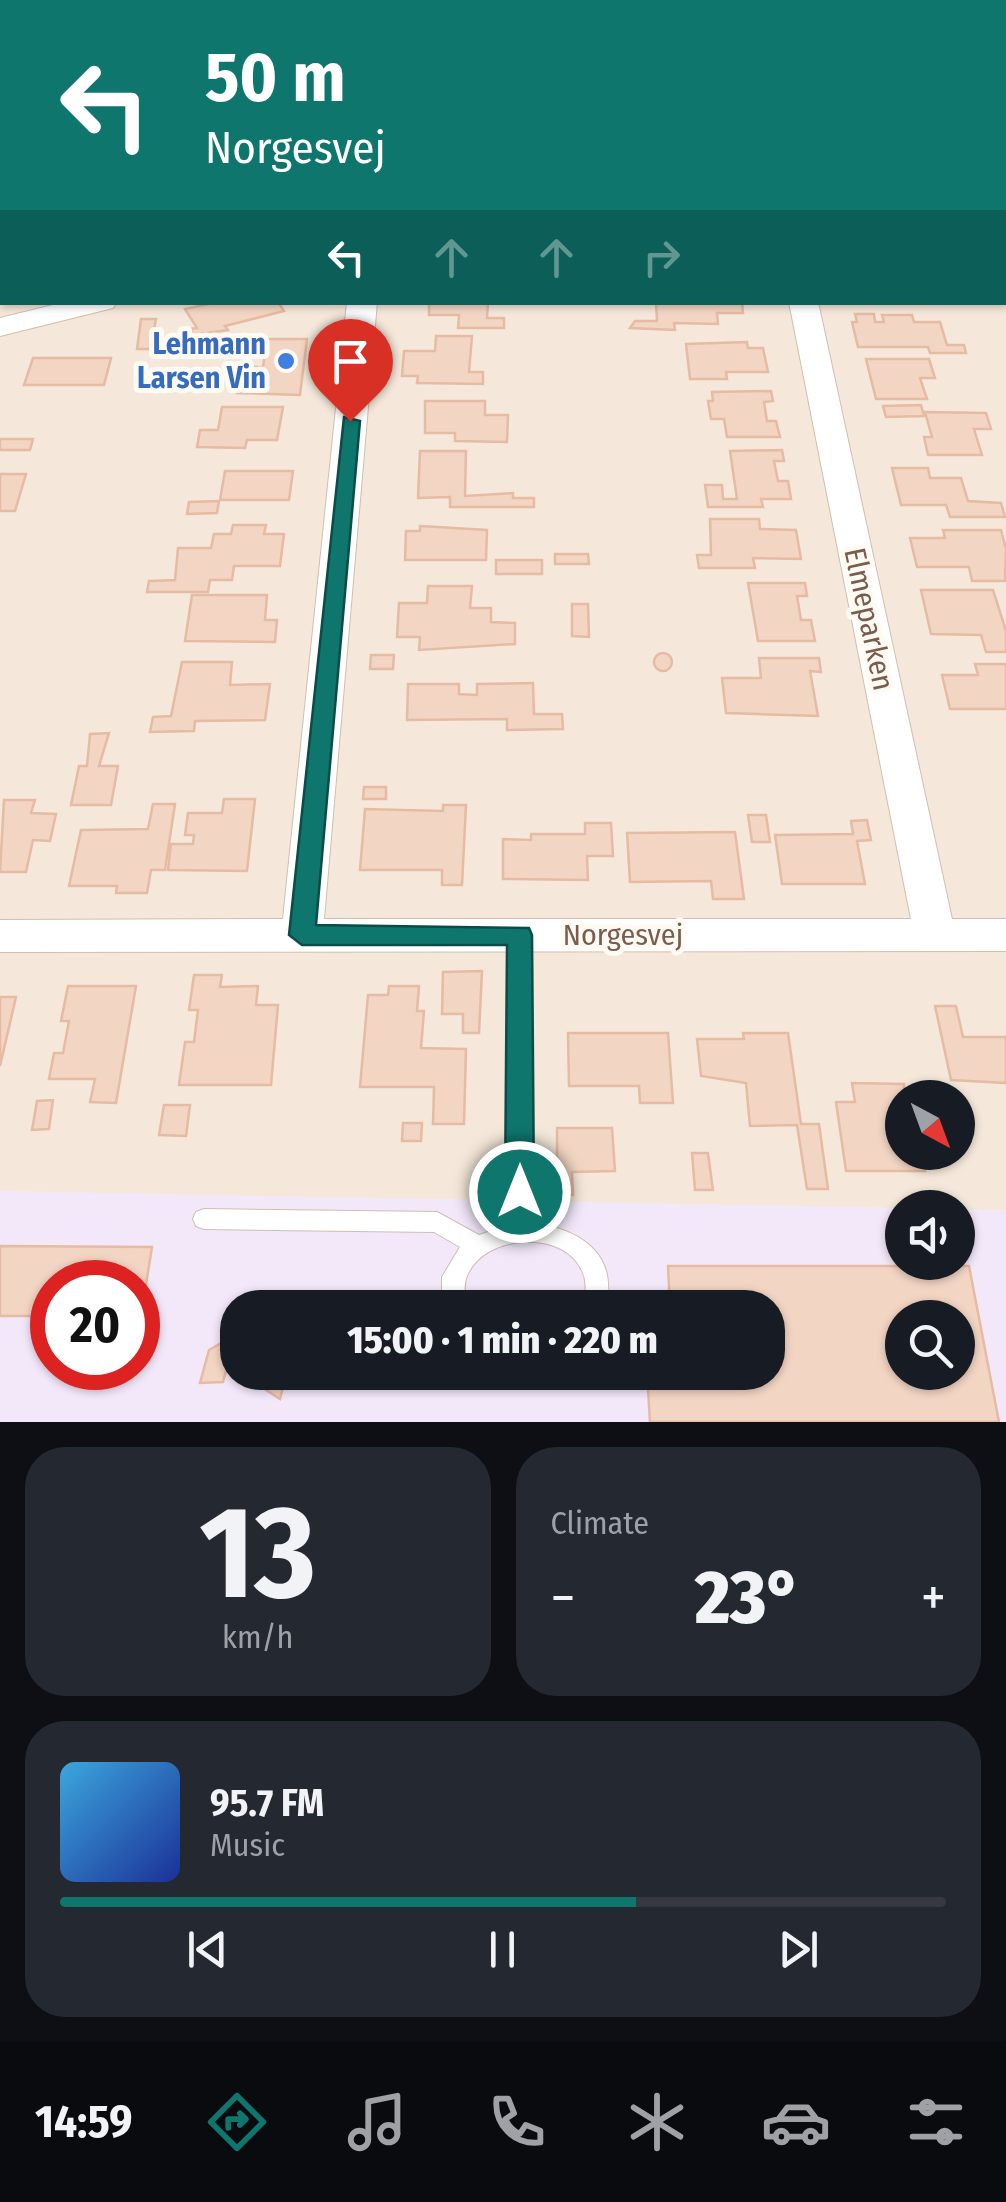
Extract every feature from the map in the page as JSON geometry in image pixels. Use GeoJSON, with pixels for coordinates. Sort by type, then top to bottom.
{"type":"FeatureCollection","features":[{"type":"Feature","properties":{"kind":"street"},"geometry":{"type":"LineString","coordinates":[[0,327],[91,305]]}},
{"type":"Feature","properties":{"kind":"street"},"geometry":{"type":"LineString","coordinates":[[302,935],[362,305]]}},
{"type":"Feature","properties":{"kind":"street","name":"Elmeparken"},"geometry":{"type":"LineString","coordinates":[[805,305],[935,935]]}},
{"type":"Feature","properties":{"kind":"street","name":"Norgesvej"},"geometry":{"type":"LineString","coordinates":[[0,936],[1006,935]]}},
{"type":"Feature","properties":{"kind":"lane"},"geometry":{"type":"LineString","coordinates":[[520,935],[520,1228]]}},
{"type":"Feature","properties":{"kind":"lane"},"geometry":{"type":"LineString","coordinates":[[204,1219],[438,1222],[477,1245]]}},
{"type":"Feature","properties":{"kind":"lane"},"geometry":{"type":"LineString","coordinates":[[455,1290],[456,1272],[477,1245],[520,1228],[546,1231],[570,1242],[592,1266],[599,1290]]}},
{"type":"Feature","properties":{"kind":"shaded area"},"geometry":{"type":"Polygon","coordinates":[[[0,305],[1006,305],[1006,1422],[0,1422],[0,305]]]}},
{"type":"Feature","properties":{"kind":"shaded area"},"geometry":{"type":"Polygon","coordinates":[[[0,1191],[885,1208],[885,1280],[975,1280],[975,1209],[1006,1210],[1006,1422],[0,1422],[0,1191]]]}},
{"type":"Feature","properties":{"kind":"building"},"geometry":{"type":"Polygon","coordinates":[[[204,305],[280,305],[284,311],[225,326],[228,330],[194,335],[190,329],[197,328],[185,309],[204,305]]]}},
{"type":"Feature","properties":{"kind":"building"},"geometry":{"type":"Polygon","coordinates":[[[429,305],[488,305],[487,318],[504,318],[504,328],[458,328],[459,315],[429,315],[429,305]]]}},
{"type":"Feature","properties":{"kind":"building"},"geometry":{"type":"Polygon","coordinates":[[[656,305],[742,305],[743,313],[717,313],[718,324],[674,323],[675,330],[630,328],[635,321],[657,321],[656,305]]]}},
{"type":"Feature","properties":{"kind":"building"},"geometry":{"type":"Polygon","coordinates":[[[855,314],[874,314],[875,322],[884,322],[882,315],[912,315],[914,322],[940,322],[947,345],[964,345],[966,353],[930,353],[928,347],[858,347],[852,322],[857,322],[855,314]]]}},
{"type":"Feature","properties":{"kind":"building"},"geometry":{"type":"Polygon","coordinates":[[[141,319],[156,319],[152,339],[158,339],[156,349],[137,349],[141,319]]]}},
{"type":"Feature","properties":{"kind":"building"},"geometry":{"type":"Polygon","coordinates":[[[436,336],[472,336],[469,372],[483,372],[483,384],[417,383],[418,376],[402,376],[404,351],[435,351],[436,336]]]}},
{"type":"Feature","properties":{"kind":"building"},"geometry":{"type":"Polygon","coordinates":[[[259,339],[307,339],[300,395],[237,393],[242,367],[263,367],[265,352],[257,352],[259,339]]]}},
{"type":"Feature","properties":{"kind":"building"},"geometry":{"type":"Polygon","coordinates":[[[747,342],[748,348],[763,348],[768,372],[726,372],[727,379],[690,379],[686,344],[747,342]]]}},
{"type":"Feature","properties":{"kind":"building"},"geometry":{"type":"Polygon","coordinates":[[[33,358],[111,358],[104,385],[24,385],[33,358]]]}},
{"type":"Feature","properties":{"kind":"building"},"geometry":{"type":"Polygon","coordinates":[[[866,359],[929,359],[935,378],[920,378],[927,399],[876,399],[866,359]]]}},
{"type":"Feature","properties":{"kind":"building"},"geometry":{"type":"Polygon","coordinates":[[[771,391],[773,401],[764,402],[767,421],[776,421],[780,437],[727,437],[724,419],[711,419],[708,401],[713,401],[712,392],[771,391]]]}},
{"type":"Feature","properties":{"kind":"building"},"geometry":{"type":"Polygon","coordinates":[[[425,401],[485,401],[485,415],[508,415],[507,442],[455,441],[455,433],[425,433],[425,401]]]}},
{"type":"Feature","properties":{"kind":"building"},"geometry":{"type":"Polygon","coordinates":[[[921,405],[924,416],[886,417],[883,406],[921,405]]]}},
{"type":"Feature","properties":{"kind":"building"},"geometry":{"type":"Polygon","coordinates":[[[222,407],[283,407],[277,440],[247,440],[245,448],[197,447],[200,430],[218,430],[222,407]]]}},
{"type":"Feature","properties":{"kind":"building"},"geometry":{"type":"Polygon","coordinates":[[[925,412],[986,413],[991,429],[974,429],[982,455],[928,455],[924,437],[932,437],[925,412]]]}},
{"type":"Feature","properties":{"kind":"building"},"geometry":{"type":"Polygon","coordinates":[[[0,439],[33,439],[30,450],[0,450],[0,439]]]}},
{"type":"Feature","properties":{"kind":"building"},"geometry":{"type":"Polygon","coordinates":[[[782,450],[784,461],[774,461],[778,481],[788,481],[791,499],[761,499],[763,507],[708,507],[705,485],[722,485],[723,499],[737,499],[730,451],[782,450]]]}},
{"type":"Feature","properties":{"kind":"building"},"geometry":{"type":"Polygon","coordinates":[[[420,451],[466,451],[465,496],[513,493],[513,498],[534,498],[534,507],[450,507],[450,497],[418,498],[420,451]]]}},
{"type":"Feature","properties":{"kind":"building"},"geometry":{"type":"Polygon","coordinates":[[[892,468],[928,468],[930,478],[961,478],[968,501],[1001,503],[1005,517],[950,517],[946,505],[901,505],[892,468]]]}},
{"type":"Feature","properties":{"kind":"building"},"geometry":{"type":"Polygon","coordinates":[[[225,471],[293,471],[289,500],[220,500],[225,471]]]}},
{"type":"Feature","properties":{"kind":"building"},"geometry":{"type":"Polygon","coordinates":[[[0,474],[26,474],[15,511],[0,511],[0,474]]]}},
{"type":"Feature","properties":{"kind":"building"},"geometry":{"type":"Polygon","coordinates":[[[219,501],[217,513],[187,514],[189,502],[219,501]]]}},
{"type":"Feature","properties":{"kind":"building"},"geometry":{"type":"Polygon","coordinates":[[[710,519],[759,519],[760,529],[796,530],[801,559],[753,558],[755,568],[699,568],[697,555],[711,555],[710,519]]]}},
{"type":"Feature","properties":{"kind":"building"},"geometry":{"type":"Polygon","coordinates":[[[233,525],[266,525],[264,534],[284,534],[280,566],[234,566],[232,580],[210,580],[208,592],[147,592],[149,581],[175,580],[178,548],[211,548],[214,534],[231,534],[233,525]]]}},
{"type":"Feature","properties":{"kind":"building"},"geometry":{"type":"Polygon","coordinates":[[[420,526],[487,530],[486,560],[405,560],[406,531],[420,531],[420,526]]]}},
{"type":"Feature","properties":{"kind":"building"},"geometry":{"type":"Polygon","coordinates":[[[943,530],[1001,530],[1006,549],[1005,581],[972,581],[969,567],[917,567],[910,538],[945,538],[943,530]]]}},
{"type":"Feature","properties":{"kind":"building"},"geometry":{"type":"Polygon","coordinates":[[[555,554],[588,554],[589,564],[555,564],[555,554]]]}},
{"type":"Feature","properties":{"kind":"building"},"geometry":{"type":"Polygon","coordinates":[[[496,560],[542,560],[542,574],[496,574],[496,560]]]}},
{"type":"Feature","properties":{"kind":"building"},"geometry":{"type":"Polygon","coordinates":[[[748,583],[805,583],[807,596],[797,596],[801,620],[811,620],[815,641],[758,641],[748,583]]]}},
{"type":"Feature","properties":{"kind":"building"},"geometry":{"type":"Polygon","coordinates":[[[428,586],[472,586],[470,608],[491,608],[491,622],[515,623],[515,644],[419,650],[420,637],[397,637],[399,603],[427,603],[428,586]]]}},
{"type":"Feature","properties":{"kind":"building"},"geometry":{"type":"Polygon","coordinates":[[[921,590],[993,590],[1006,631],[1006,652],[986,652],[981,635],[931,634],[921,590]]]}},
{"type":"Feature","properties":{"kind":"building"},"geometry":{"type":"Polygon","coordinates":[[[192,595],[267,595],[265,620],[277,620],[275,642],[185,641],[192,595]]]}},
{"type":"Feature","properties":{"kind":"building"},"geometry":{"type":"Polygon","coordinates":[[[572,604],[588,604],[589,637],[572,636],[572,604]]]}},
{"type":"Feature","properties":{"kind":"building"},"geometry":{"type":"Polygon","coordinates":[[[663,653],[670,655],[670,669],[663,671],[656,669],[654,662],[656,655],[663,653]]]}},
{"type":"Feature","properties":{"kind":"building"},"geometry":{"type":"Polygon","coordinates":[[[371,655],[394,655],[393,669],[370,669],[371,655]]]}},
{"type":"Feature","properties":{"kind":"building"},"geometry":{"type":"Polygon","coordinates":[[[759,658],[819,658],[821,672],[810,671],[818,716],[726,713],[722,678],[761,678],[759,658]]]}},
{"type":"Feature","properties":{"kind":"building"},"geometry":{"type":"Polygon","coordinates":[[[182,662],[232,662],[230,685],[270,684],[265,720],[195,721],[194,731],[150,732],[153,717],[171,716],[182,662]]]}},
{"type":"Feature","properties":{"kind":"building"},"geometry":{"type":"Polygon","coordinates":[[[975,664],[1006,664],[1006,709],[950,709],[942,675],[978,675],[975,664]]]}},
{"type":"Feature","properties":{"kind":"building"},"geometry":{"type":"Polygon","coordinates":[[[533,683],[534,714],[562,714],[563,729],[507,730],[507,719],[407,720],[408,684],[459,684],[459,694],[477,695],[477,684],[533,683]]]}},
{"type":"Feature","properties":{"kind":"building"},"geometry":{"type":"Polygon","coordinates":[[[109,733],[99,766],[118,766],[111,805],[71,805],[79,766],[87,766],[90,734],[109,733]]]}},
{"type":"Feature","properties":{"kind":"building"},"geometry":{"type":"Polygon","coordinates":[[[364,787],[386,787],[386,799],[363,799],[364,787]]]}},
{"type":"Feature","properties":{"kind":"building"},"geometry":{"type":"Polygon","coordinates":[[[224,799],[255,799],[247,871],[168,870],[171,844],[193,844],[194,835],[185,835],[188,813],[222,813],[224,799]]]}},
{"type":"Feature","properties":{"kind":"building"},"geometry":{"type":"Polygon","coordinates":[[[4,800],[35,800],[31,813],[56,814],[50,841],[33,840],[26,872],[0,872],[4,800]]]}},
{"type":"Feature","properties":{"kind":"building"},"geometry":{"type":"Polygon","coordinates":[[[153,804],[175,804],[165,870],[151,870],[147,893],[116,893],[117,886],[69,886],[81,830],[148,829],[153,804]]]}},
{"type":"Feature","properties":{"kind":"building"},"geometry":{"type":"Polygon","coordinates":[[[443,805],[466,805],[462,885],[442,885],[442,870],[360,870],[365,809],[443,811],[443,805]]]}},
{"type":"Feature","properties":{"kind":"building"},"geometry":{"type":"Polygon","coordinates":[[[748,815],[766,815],[770,842],[752,842],[748,815]]]}},
{"type":"Feature","properties":{"kind":"building"},"geometry":{"type":"Polygon","coordinates":[[[867,820],[871,840],[857,841],[865,884],[782,884],[775,835],[853,834],[851,821],[867,820]]]}},
{"type":"Feature","properties":{"kind":"building"},"geometry":{"type":"Polygon","coordinates":[[[585,823],[611,823],[613,856],[587,856],[588,880],[503,879],[503,839],[531,840],[531,834],[585,834],[585,823]]]}},
{"type":"Feature","properties":{"kind":"building"},"geometry":{"type":"Polygon","coordinates":[[[735,832],[744,899],[713,899],[711,881],[630,882],[627,833],[735,832]]]}},
{"type":"Feature","properties":{"kind":"building"},"geometry":{"type":"Polygon","coordinates":[[[482,971],[479,1033],[463,1033],[463,1014],[442,1014],[443,972],[482,971]]]}},
{"type":"Feature","properties":{"kind":"building"},"geometry":{"type":"Polygon","coordinates":[[[194,975],[222,975],[220,987],[258,986],[256,1005],[278,1005],[271,1085],[179,1085],[185,1042],[194,1042],[198,1010],[189,1010],[194,975]]]}},
{"type":"Feature","properties":{"kind":"building"},"geometry":{"type":"Polygon","coordinates":[[[68,986],[136,986],[116,1103],[90,1102],[95,1079],[49,1079],[54,1053],[63,1053],[69,1021],[61,1021],[68,986]]]}},
{"type":"Feature","properties":{"kind":"building"},"geometry":{"type":"Polygon","coordinates":[[[389,986],[419,986],[417,1011],[424,1011],[421,1048],[466,1049],[464,1124],[433,1124],[434,1087],[360,1087],[368,995],[388,995],[389,986]]]}},
{"type":"Feature","properties":{"kind":"building"},"geometry":{"type":"Polygon","coordinates":[[[0,997],[16,997],[0,1066],[0,997]]]}},
{"type":"Feature","properties":{"kind":"building"},"geometry":{"type":"Polygon","coordinates":[[[935,1006],[956,1006],[963,1037],[1006,1037],[1006,1083],[951,1080],[935,1006]]]}},
{"type":"Feature","properties":{"kind":"building"},"geometry":{"type":"Polygon","coordinates":[[[568,1033],[668,1033],[673,1103],[640,1103],[639,1086],[569,1086],[568,1033]]]}},
{"type":"Feature","properties":{"kind":"building"},"geometry":{"type":"Polygon","coordinates":[[[743,1033],[788,1033],[801,1124],[819,1124],[828,1189],[807,1189],[797,1125],[750,1126],[746,1083],[701,1076],[697,1039],[744,1039],[743,1033]]]}},
{"type":"Feature","properties":{"kind":"building"},"geometry":{"type":"Polygon","coordinates":[[[852,1083],[885,1084],[885,1170],[925,1171],[846,1171],[836,1102],[855,1102],[852,1083]]]}},
{"type":"Feature","properties":{"kind":"building"},"geometry":{"type":"Polygon","coordinates":[[[53,1100],[49,1129],[32,1130],[37,1101],[53,1100]]]}},
{"type":"Feature","properties":{"kind":"building"},"geometry":{"type":"Polygon","coordinates":[[[164,1105],[190,1105],[186,1136],[159,1135],[164,1105]]]}},
{"type":"Feature","properties":{"kind":"building"},"geometry":{"type":"Polygon","coordinates":[[[403,1123],[422,1123],[421,1141],[402,1141],[403,1123]]]}},
{"type":"Feature","properties":{"kind":"building"},"geometry":{"type":"Polygon","coordinates":[[[557,1128],[612,1128],[615,1171],[572,1172],[573,1195],[557,1195],[557,1128]]]}},
{"type":"Feature","properties":{"kind":"building"},"geometry":{"type":"Polygon","coordinates":[[[692,1153],[708,1153],[713,1190],[695,1190],[692,1153]]]}},
{"type":"Feature","properties":{"kind":"building"},"geometry":{"type":"Polygon","coordinates":[[[0,1246],[152,1247],[150,1260],[30,1260],[30,1316],[0,1316],[0,1246]]]}},
{"type":"Feature","properties":{"kind":"building"},"geometry":{"type":"Polygon","coordinates":[[[668,1266],[885,1266],[885,1280],[972,1280],[999,1422],[650,1422],[648,1390],[785,1390],[785,1290],[669,1290],[668,1266]]]}},
{"type":"Feature","properties":{"kind":"building"},"geometry":{"type":"Polygon","coordinates":[[[220,1344],[220,1382],[200,1383],[209,1350],[220,1344]]]}},
{"type":"Feature","properties":{"kind":"building"},"geometry":{"type":"Polygon","coordinates":[[[266,1390],[282,1390],[280,1399],[266,1390]]]}},
{"type":"Feature","properties":{"kind":"place","name":"Lehmann Larsen Vin"},"geometry":{"type":"Point","coordinates":[286,361]}},
{"type":"Feature","properties":{"kind":"route"},"geometry":{"type":"LineString","coordinates":[[350,421],[302,935],[520,935],[520,1192]]}}]}
